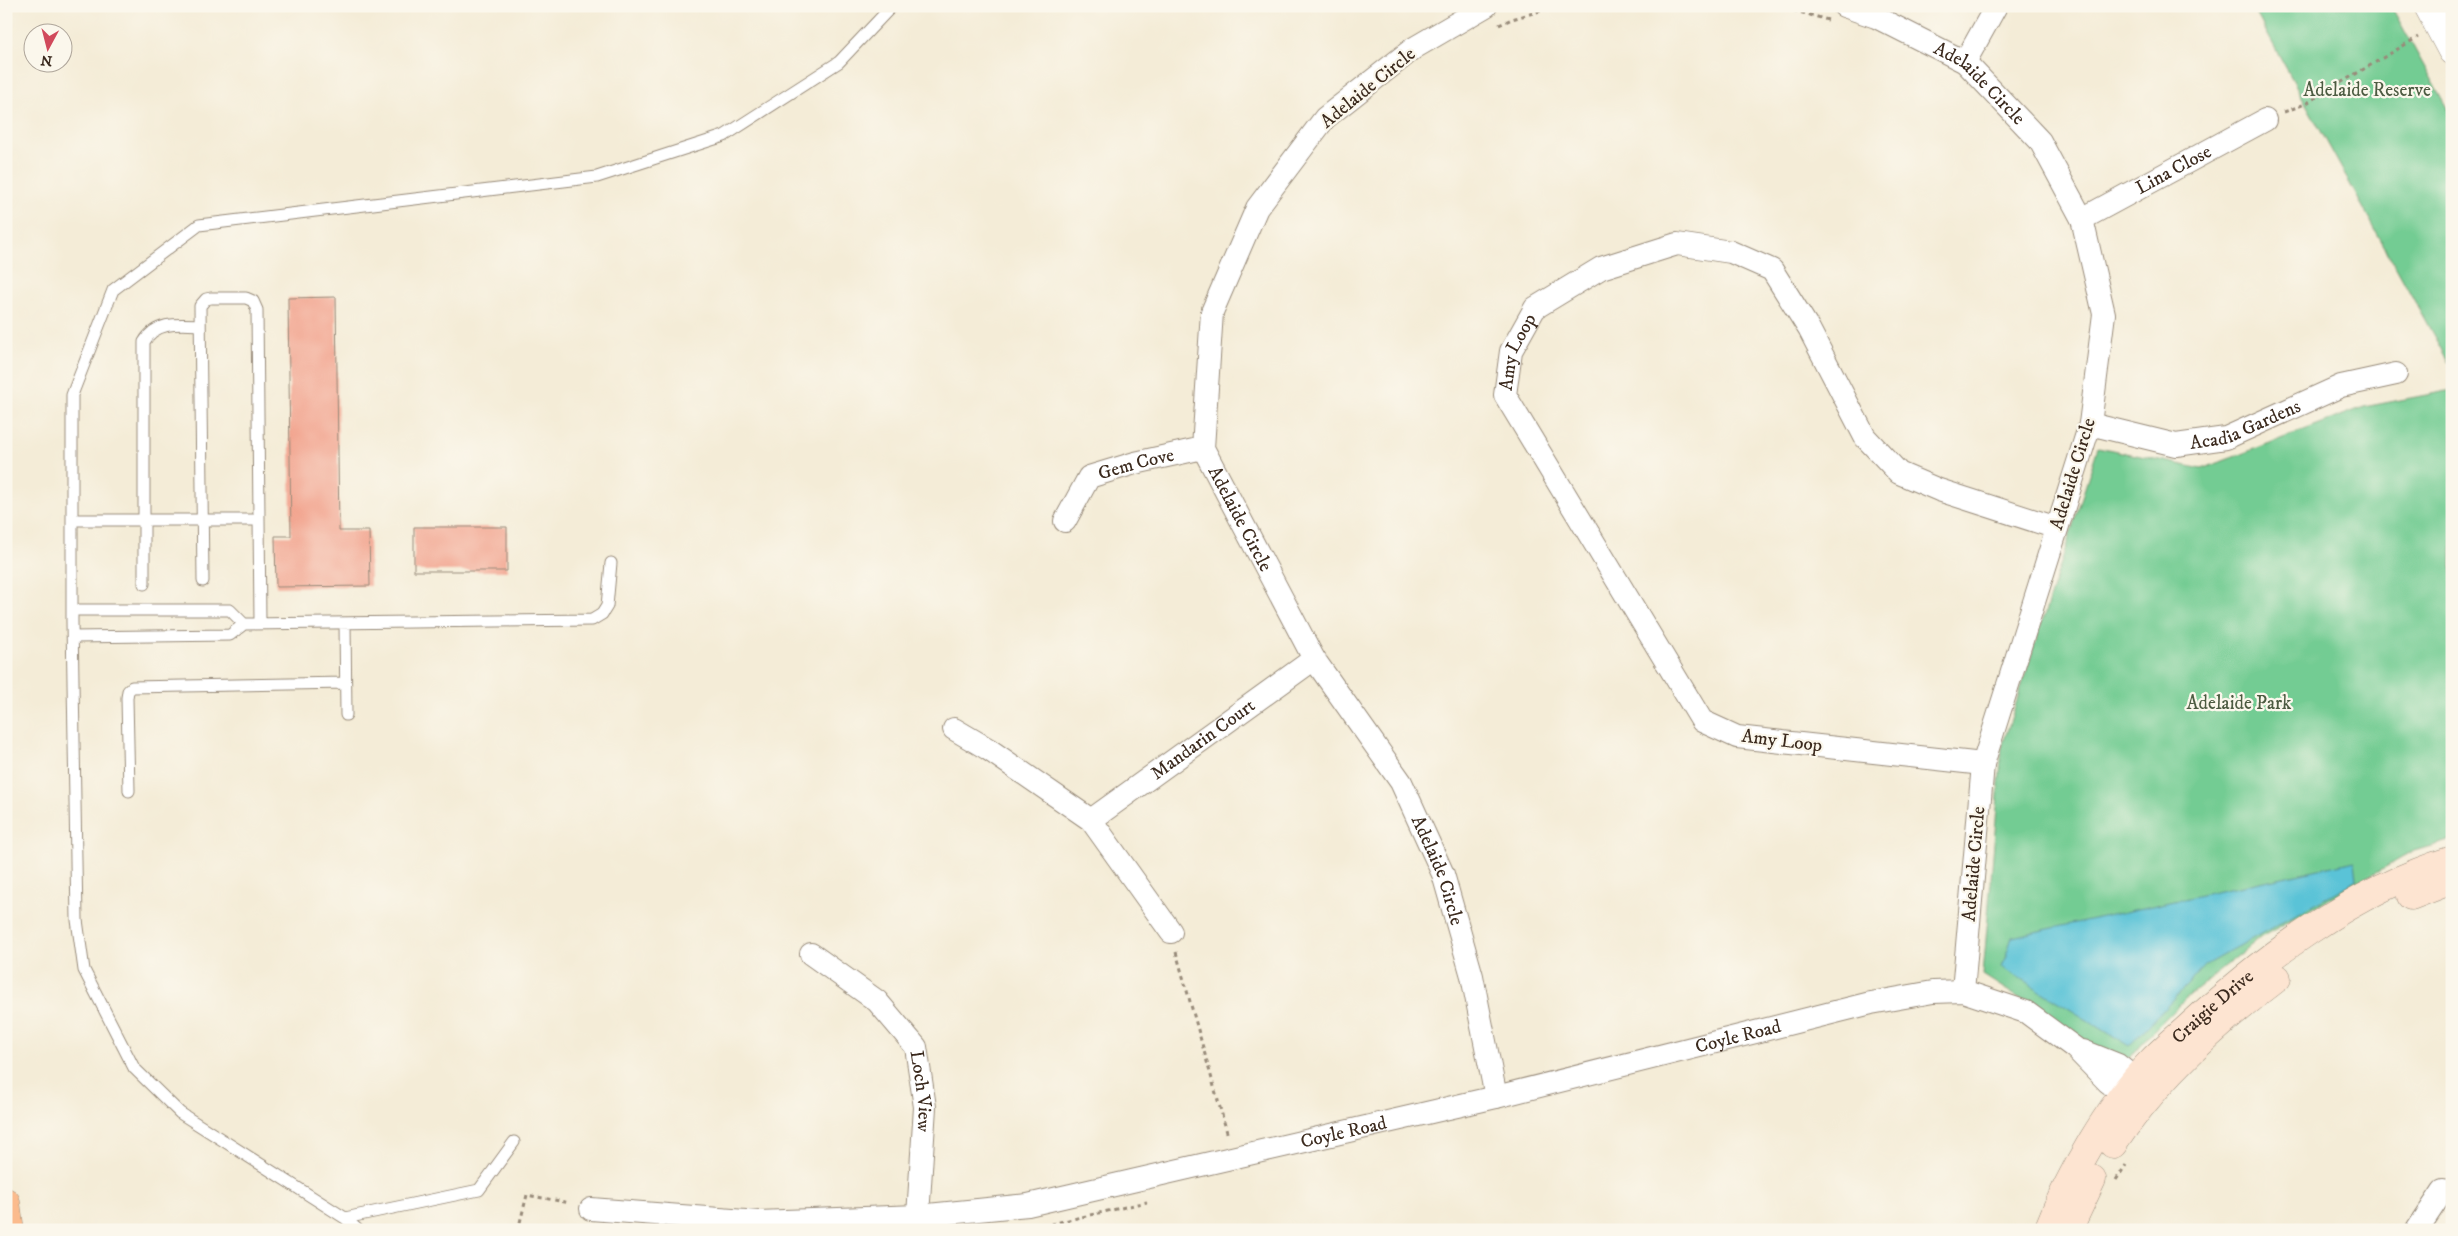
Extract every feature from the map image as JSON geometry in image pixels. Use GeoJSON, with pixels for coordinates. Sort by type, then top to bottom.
{"type":"FeatureCollection","features":[{"type":"Feature","properties":{"kind":"highway"},"geometry":{"type":"LineString","coordinates":[[6,1202],[10,1230]]}},
{"type":"Feature","properties":{"kind":"main road","name":"Craigie Drive"},"geometry":{"type":"LineString","coordinates":[[2068,1230],[2100,1163],[2138,1092],[2150,1062],[2220,997],[2283,949],[2330,917],[2396,882],[2452,860]]}},
{"type":"Feature","properties":{"kind":"main road","name":"Craigie Drive"},"geometry":{"type":"LineString","coordinates":[[2048,1230],[2073,1176],[2138,1092],[2300,960],[2376,912],[2452,880]]}},
{"type":"Feature","properties":{"kind":"street","name":"Adelaide Circle"},"geometry":{"type":"LineString","coordinates":[[1486,6],[1414,48],[1325,118],[1257,208],[1212,312],[1203,448],[1314,660],[1401,782],[1443,874],[1472,976],[1496,1097]]}},
{"type":"Feature","properties":{"kind":"street"},"geometry":{"type":"LineString","coordinates":[[1965,62],[1996,6]]}},
{"type":"Feature","properties":{"kind":"street","name":"Adelaide Circle"},"geometry":{"type":"LineString","coordinates":[[1837,14],[1876,17],[1965,62],[2040,141],[2082,220],[2104,314],[2090,424],[1983,764],[1963,991]]}},
{"type":"Feature","properties":{"kind":"street"},"geometry":{"type":"LineString","coordinates":[[2432,15],[2452,51]]}},
{"type":"Feature","properties":{"kind":"street","name":"Lina Close"},"geometry":{"type":"LineString","coordinates":[[2082,220],[2265,120]]}},
{"type":"Feature","properties":{"kind":"street","name":"Amy Loop"},"geometry":{"type":"LineString","coordinates":[[1983,764],[1738,737],[1702,721],[1505,395],[1511,350],[1535,308],[1601,268],[1677,244],[1731,252],[1772,270],[1809,329],[1865,437],[1899,473],[1939,490],[2057,528]]}},
{"type":"Feature","properties":{"kind":"street","name":"Acadia Gardens"},"geometry":{"type":"LineString","coordinates":[[2090,424],[2176,445],[2226,438],[2341,386],[2396,374]]}},
{"type":"Feature","properties":{"kind":"street","name":"Gem Cove"},"geometry":{"type":"LineString","coordinates":[[1065,521],[1089,477],[1135,463],[1203,448]]}},
{"type":"Feature","properties":{"kind":"street","name":"Mandarin Court"},"geometry":{"type":"LineString","coordinates":[[1091,820],[1314,660]]}},
{"type":"Feature","properties":{"kind":"street"},"geometry":{"type":"LineString","coordinates":[[954,729],[988,749],[1091,820],[1171,932]]}},
{"type":"Feature","properties":{"kind":"street","name":"Loch View"},"geometry":{"type":"LineString","coordinates":[[812,954],[877,1001],[916,1047],[926,1107],[918,1216]]}},
{"type":"Feature","properties":{"kind":"street","name":"Coyle Road"},"geometry":{"type":"LineString","coordinates":[[592,1209],[757,1226],[918,1216],[1028,1205],[1496,1097],[1871,1004],[1933,992],[1963,991],[2026,1012],[2075,1048],[2108,1082],[2138,1092]]}},
{"type":"Feature","properties":{"kind":"street"},"geometry":{"type":"LineString","coordinates":[[2417,1230],[2442,1191]]}},
{"type":"Feature","properties":{"kind":"lane"},"geometry":{"type":"LineString","coordinates":[[358,1230],[345,1218],[180,1113],[134,1068],[84,970],[78,920],[72,610],[72,395],[113,290],[199,225],[598,177],[724,136],[839,62],[892,6]]}},
{"type":"Feature","properties":{"kind":"lane"},"geometry":{"type":"LineString","coordinates":[[203,581],[200,306],[206,299],[246,298],[257,306],[260,623]]}},
{"type":"Feature","properties":{"kind":"lane"},"geometry":{"type":"LineString","coordinates":[[144,584],[144,342],[154,330],[166,325],[200,325]]}},
{"type":"Feature","properties":{"kind":"lane"},"geometry":{"type":"LineString","coordinates":[[72,520],[259,520]]}},
{"type":"Feature","properties":{"kind":"lane"},"geometry":{"type":"LineString","coordinates":[[73,638],[230,635],[244,624],[260,623],[592,620],[602,614],[607,606],[610,563]]}},
{"type":"Feature","properties":{"kind":"lane"},"geometry":{"type":"LineString","coordinates":[[72,610],[230,610],[244,624]]}},
{"type":"Feature","properties":{"kind":"lane"},"geometry":{"type":"LineString","coordinates":[[345,623],[346,715]]}},
{"type":"Feature","properties":{"kind":"lane"},"geometry":{"type":"LineString","coordinates":[[129,791],[127,698],[128,691],[132,687],[345,682]]}},
{"type":"Feature","properties":{"kind":"lane"},"geometry":{"type":"LineString","coordinates":[[345,1218],[478,1190],[514,1142]]}},
{"type":"Feature","properties":{"kind":"path"},"geometry":{"type":"LineString","coordinates":[[1494,27],[1512,19],[1558,6]]}},
{"type":"Feature","properties":{"kind":"path"},"geometry":{"type":"LineString","coordinates":[[1778,6],[1837,14]]}},
{"type":"Feature","properties":{"kind":"path"},"geometry":{"type":"LineString","coordinates":[[2265,120],[2305,104],[2410,42],[2432,15]]}},
{"type":"Feature","properties":{"kind":"path"},"geometry":{"type":"LineString","coordinates":[[1171,932],[1234,1158]]}},
{"type":"Feature","properties":{"kind":"path"},"geometry":{"type":"LineString","coordinates":[[518,1230],[527,1196],[592,1209]]}},
{"type":"Feature","properties":{"kind":"path"},"geometry":{"type":"LineString","coordinates":[[1046,1225],[1152,1201]]}},
{"type":"Feature","properties":{"kind":"green space","name":"Adelaide Reserve"},"geometry":{"type":"Polygon","coordinates":[[[2252,6],[2391,6],[2452,117],[2452,369],[2252,6]]]}},
{"type":"Feature","properties":{"kind":"green space","name":"Adelaide Park"},"geometry":{"type":"Polygon","coordinates":[[[2452,390],[2452,840],[2414,851],[2261,937],[2186,998],[2150,1034],[2124,1065],[1983,975],[2002,747],[2098,447],[2202,469],[2364,407],[2452,390]]]}},
{"type":"Feature","properties":{"kind":"water"},"geometry":{"type":"Polygon","coordinates":[[[2355,861],[2357,880],[2207,964],[2129,1046],[2002,967],[2012,937],[2355,861]]]}},
{"type":"Feature","properties":{"kind":"building"},"geometry":{"type":"Polygon","coordinates":[[[336,297],[339,531],[369,531],[370,586],[276,587],[275,536],[291,536],[288,298],[336,297]]]}},
{"type":"Feature","properties":{"kind":"building"},"geometry":{"type":"Polygon","coordinates":[[[414,527],[507,527],[507,571],[414,571],[414,527]]]}}]}
